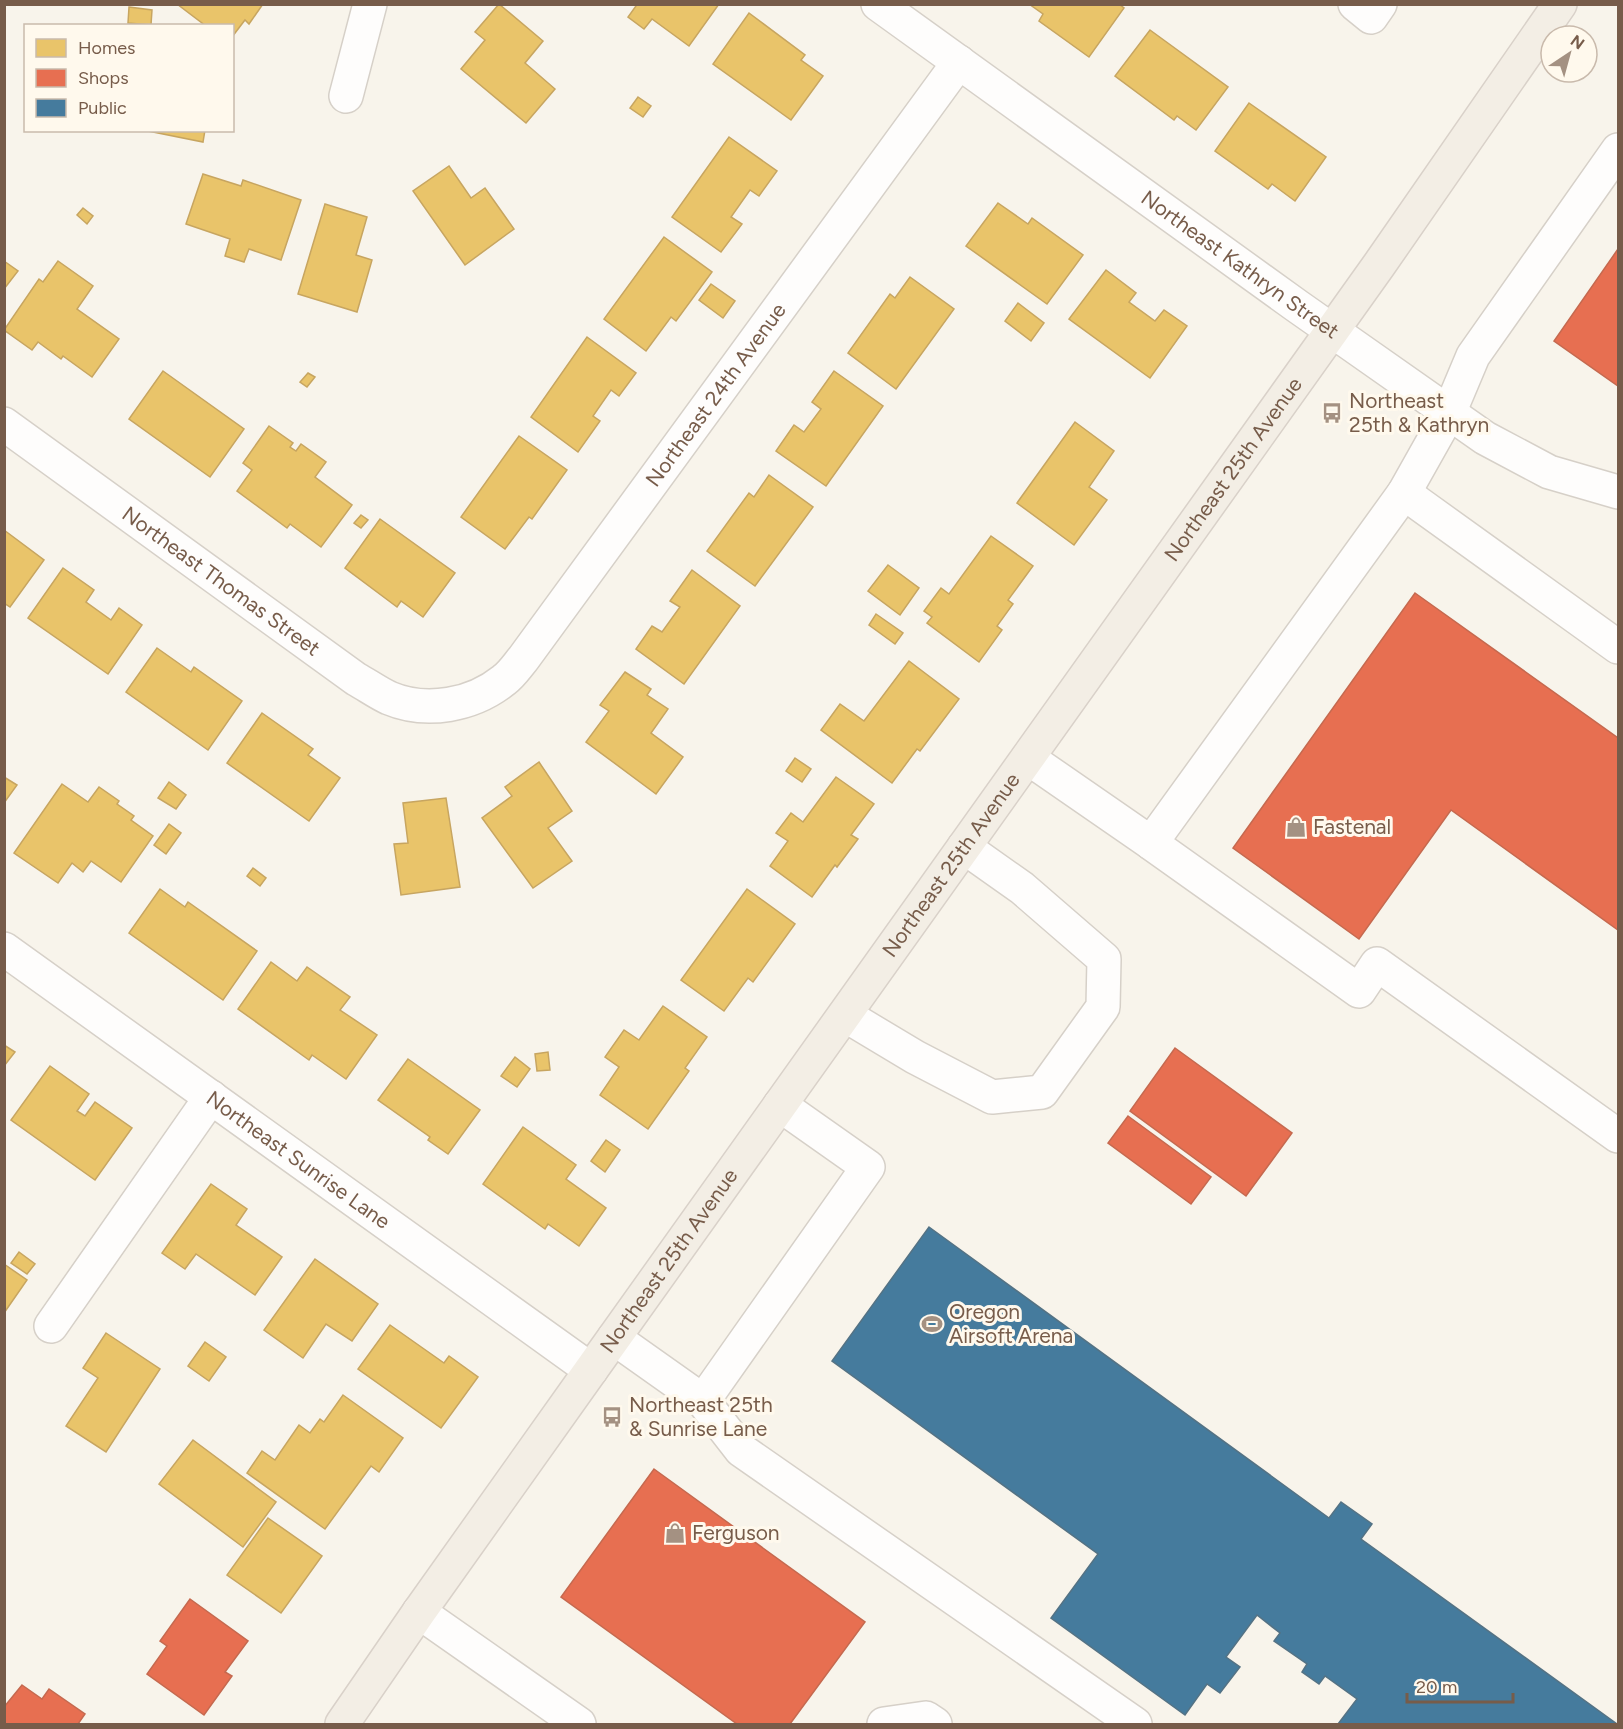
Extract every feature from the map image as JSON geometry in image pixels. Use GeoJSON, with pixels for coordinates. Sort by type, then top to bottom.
{"type":"FeatureCollection","features":[{"type":"Feature","properties":{"kind":"main road","name":"Northeast 25th Avenue"},"geometry":{"type":"LineString","coordinates":[[342,1725],[419,1612],[1332,331],[1560,4]]}},
{"type":"Feature","properties":{"kind":"street"},"geometry":{"type":"LineString","coordinates":[[346,96],[370,4]]}},
{"type":"Feature","properties":{"kind":"street","name":"Northeast Kathryn Street"},"geometry":{"type":"LineString","coordinates":[[878,4],[1332,331],[1485,438],[1549,472],[1618,492]]}},
{"type":"Feature","properties":{"kind":"street"},"geometry":{"type":"LineString","coordinates":[[1355,4],[1371,16],[1380,4]]}},
{"type":"Feature","properties":{"kind":"street","name":"Northeast 24th Avenue"},"geometry":{"type":"LineString","coordinates":[[452,705],[487,692],[506,679],[523,659],[959,62]]}},
{"type":"Feature","properties":{"kind":"street"},"geometry":{"type":"LineString","coordinates":[[1151,843],[1404,493],[1449,413],[1473,356],[1618,150]]}},
{"type":"Feature","properties":{"kind":"street","name":"Northeast Thomas Street"},"geometry":{"type":"LineString","coordinates":[[4,424],[356,679],[389,698],[423,707],[452,705]]}},
{"type":"Feature","properties":{"kind":"street"},"geometry":{"type":"LineString","coordinates":[[1404,493],[1618,647]]}},
{"type":"Feature","properties":{"kind":"street"},"geometry":{"type":"LineString","coordinates":[[1028,758],[1359,991],[1377,964],[1618,1136]]}},
{"type":"Feature","properties":{"kind":"street"},"geometry":{"type":"LineString","coordinates":[[845,1015],[915,1057],[992,1097],[1042,1092],[1103,1007],[1104,960],[1022,888],[964,847]]}},
{"type":"Feature","properties":{"kind":"street","name":"Northeast Sunrise Lane"},"geometry":{"type":"LineString","coordinates":[[4,949],[591,1370]]}},
{"type":"Feature","properties":{"kind":"street"},"geometry":{"type":"LineString","coordinates":[[51,1326],[211,1097]]}},
{"type":"Feature","properties":{"kind":"street"},"geometry":{"type":"LineString","coordinates":[[703,1401],[868,1167],[780,1105]]}},
{"type":"Feature","properties":{"kind":"street"},"geometry":{"type":"LineString","coordinates":[[614,1338],[703,1401],[741,1450],[1135,1725]]}},
{"type":"Feature","properties":{"kind":"street"},"geometry":{"type":"LineString","coordinates":[[419,1612],[579,1725]]}},
{"type":"Feature","properties":{"kind":"street"},"geometry":{"type":"LineString","coordinates":[[884,1725],[926,1718],[935,1725]]}},
{"type":"Feature","properties":{"kind":"building: Homes"},"geometry":{"type":"Polygon","coordinates":[[[177,4],[263,4],[249,24],[245,20],[234,34],[234,24],[203,24],[177,4]]]}},
{"type":"Feature","properties":{"kind":"building: Homes"},"geometry":{"type":"Polygon","coordinates":[[[499,4],[543,41],[525,63],[555,89],[526,123],[461,69],[485,40],[475,32],[499,4]]]}},
{"type":"Feature","properties":{"kind":"building: Homes"},"geometry":{"type":"Polygon","coordinates":[[[633,4],[719,4],[689,46],[652,19],[644,29],[628,17],[636,6],[633,4]]]}},
{"type":"Feature","properties":{"kind":"building: Homes"},"geometry":{"type":"Polygon","coordinates":[[[1029,4],[1119,4],[1124,8],[1089,57],[1039,21],[1043,14],[1029,4]]]}},
{"type":"Feature","properties":{"kind":"building: Homes"},"geometry":{"type":"Polygon","coordinates":[[[129,7],[152,10],[151,24],[128,23],[129,7]]]}},
{"type":"Feature","properties":{"kind":"building: Homes"},"geometry":{"type":"Polygon","coordinates":[[[749,13],[805,55],[801,60],[823,76],[791,120],[713,64],[749,13]]]}},
{"type":"Feature","properties":{"kind":"building: Homes"},"geometry":{"type":"Polygon","coordinates":[[[1150,30],[1228,87],[1196,130],[1177,116],[1174,120],[1115,76],[1150,30]]]}},
{"type":"Feature","properties":{"kind":"building: Homes"},"geometry":{"type":"Polygon","coordinates":[[[638,97],[651,106],[643,117],[630,108],[638,97]]]}},
{"type":"Feature","properties":{"kind":"building: Homes"},"geometry":{"type":"Polygon","coordinates":[[[1249,103],[1326,157],[1295,201],[1272,184],[1268,189],[1215,151],[1249,103]]]}},
{"type":"Feature","properties":{"kind":"building: Homes"},"geometry":{"type":"Polygon","coordinates":[[[153,132],[205,132],[203,142],[153,132]]]}},
{"type":"Feature","properties":{"kind":"building: Homes"},"geometry":{"type":"Polygon","coordinates":[[[729,137],[777,171],[759,196],[750,190],[731,217],[742,224],[721,252],[672,217],[729,137]]]}},
{"type":"Feature","properties":{"kind":"building: Homes"},"geometry":{"type":"Polygon","coordinates":[[[449,166],[471,198],[485,188],[514,229],[465,265],[413,191],[449,166]]]}},
{"type":"Feature","properties":{"kind":"building: Homes"},"geometry":{"type":"Polygon","coordinates":[[[203,174],[241,186],[243,180],[301,200],[281,260],[249,249],[244,262],[225,256],[230,239],[186,224],[203,174]]]}},
{"type":"Feature","properties":{"kind":"building: Homes"},"geometry":{"type":"Polygon","coordinates":[[[998,203],[1028,224],[1032,218],[1083,255],[1047,304],[966,246],[998,203]]]}},
{"type":"Feature","properties":{"kind":"building: Homes"},"geometry":{"type":"Polygon","coordinates":[[[325,204],[367,217],[356,255],[372,260],[357,312],[298,294],[325,204]]]}},
{"type":"Feature","properties":{"kind":"building: Homes"},"geometry":{"type":"Polygon","coordinates":[[[83,208],[93,216],[87,224],[77,215],[83,208]]]}},
{"type":"Feature","properties":{"kind":"building: Homes"},"geometry":{"type":"Polygon","coordinates":[[[664,237],[712,272],[676,321],[671,317],[646,351],[604,319],[664,237]]]}},
{"type":"Feature","properties":{"kind":"building: Homes"},"geometry":{"type":"Polygon","coordinates":[[[4,261],[18,271],[4,289],[4,261]]]}},
{"type":"Feature","properties":{"kind":"building: Homes"},"geometry":{"type":"Polygon","coordinates":[[[58,261],[93,286],[77,309],[119,339],[92,377],[63,356],[61,359],[38,342],[32,350],[4,330],[39,279],[43,282],[58,261]]]}},
{"type":"Feature","properties":{"kind":"building: Homes"},"geometry":{"type":"Polygon","coordinates":[[[1106,270],[1136,293],[1129,302],[1155,321],[1164,310],[1187,326],[1150,378],[1069,319],[1106,270]]]}},
{"type":"Feature","properties":{"kind":"building: Homes"},"geometry":{"type":"Polygon","coordinates":[[[910,277],[954,309],[896,389],[848,353],[890,294],[895,298],[910,277]]]}},
{"type":"Feature","properties":{"kind":"building: Homes"},"geometry":{"type":"Polygon","coordinates":[[[711,284],[735,301],[723,318],[699,300],[711,284]]]}},
{"type":"Feature","properties":{"kind":"building: Homes"},"geometry":{"type":"Polygon","coordinates":[[[1018,303],[1044,323],[1031,341],[1005,321],[1018,303]]]}},
{"type":"Feature","properties":{"kind":"building: Homes"},"geometry":{"type":"Polygon","coordinates":[[[587,337],[636,373],[619,396],[611,390],[593,416],[600,421],[578,452],[531,417],[587,337]]]}},
{"type":"Feature","properties":{"kind":"building: Homes"},"geometry":{"type":"Polygon","coordinates":[[[163,371],[244,429],[210,477],[129,419],[163,371]]]}},
{"type":"Feature","properties":{"kind":"building: Homes"},"geometry":{"type":"Polygon","coordinates":[[[834,371],[883,406],[826,486],[776,451],[794,425],[804,432],[821,409],[812,402],[834,371]]]}},
{"type":"Feature","properties":{"kind":"building: Homes"},"geometry":{"type":"Polygon","coordinates":[[[308,373],[315,377],[307,387],[300,382],[308,373]]]}},
{"type":"Feature","properties":{"kind":"building: Homes"},"geometry":{"type":"Polygon","coordinates":[[[1075,422],[1114,451],[1089,487],[1107,500],[1074,545],[1017,503],[1075,422]]]}},
{"type":"Feature","properties":{"kind":"building: Homes"},"geometry":{"type":"Polygon","coordinates":[[[269,426],[293,443],[290,447],[296,451],[301,444],[326,462],[315,477],[352,505],[321,547],[290,524],[287,528],[237,491],[252,470],[243,463],[269,426]]]}},
{"type":"Feature","properties":{"kind":"building: Homes"},"geometry":{"type":"Polygon","coordinates":[[[519,436],[567,470],[532,519],[529,517],[505,549],[461,517],[519,436]]]}},
{"type":"Feature","properties":{"kind":"building: Homes"},"geometry":{"type":"Polygon","coordinates":[[[769,475],[813,507],[755,586],[707,551],[749,493],[754,497],[769,475]]]}},
{"type":"Feature","properties":{"kind":"building: Homes"},"geometry":{"type":"Polygon","coordinates":[[[361,515],[368,520],[361,528],[354,523],[361,515]]]}},
{"type":"Feature","properties":{"kind":"building: Homes"},"geometry":{"type":"Polygon","coordinates":[[[380,519],[455,573],[423,617],[401,601],[397,607],[345,568],[380,519]]]}},
{"type":"Feature","properties":{"kind":"building: Homes"},"geometry":{"type":"Polygon","coordinates":[[[4,530],[44,560],[10,607],[4,603],[4,530]]]}},
{"type":"Feature","properties":{"kind":"building: Homes"},"geometry":{"type":"Polygon","coordinates":[[[991,536],[1033,566],[1008,600],[1013,604],[997,626],[1002,630],[979,662],[927,623],[932,617],[924,611],[941,588],[949,594],[991,536]]]}},
{"type":"Feature","properties":{"kind":"building: Homes"},"geometry":{"type":"Polygon","coordinates":[[[888,565],[919,588],[900,615],[868,591],[888,565]]]}},
{"type":"Feature","properties":{"kind":"building: Homes"},"geometry":{"type":"Polygon","coordinates":[[[63,568],[94,590],[86,602],[111,620],[119,608],[142,625],[108,674],[28,618],[63,568]]]}},
{"type":"Feature","properties":{"kind":"building: Homes"},"geometry":{"type":"Polygon","coordinates":[[[692,570],[740,606],[684,684],[636,649],[652,626],[662,632],[680,607],[670,601],[692,570]]]}},
{"type":"Feature","properties":{"kind":"building: Homes"},"geometry":{"type":"Polygon","coordinates":[[[876,614],[903,633],[895,644],[869,625],[876,614]]]}},
{"type":"Feature","properties":{"kind":"building: Homes"},"geometry":{"type":"Polygon","coordinates":[[[157,648],[191,672],[194,667],[242,701],[208,750],[126,692],[157,648]]]}},
{"type":"Feature","properties":{"kind":"building: Homes"},"geometry":{"type":"Polygon","coordinates":[[[909,661],[959,699],[920,751],[917,749],[892,783],[821,730],[840,704],[864,721],[909,661]]]}},
{"type":"Feature","properties":{"kind":"building: Homes"},"geometry":{"type":"Polygon","coordinates":[[[625,672],[651,689],[647,695],[668,709],[651,733],[683,757],[656,794],[586,742],[609,711],[600,705],[625,672]]]}},
{"type":"Feature","properties":{"kind":"building: Homes"},"geometry":{"type":"Polygon","coordinates":[[[262,713],[313,749],[308,755],[340,778],[309,821],[227,763],[262,713]]]}},
{"type":"Feature","properties":{"kind":"building: Homes"},"geometry":{"type":"Polygon","coordinates":[[[795,758],[811,769],[802,782],[786,771],[795,758]]]}},
{"type":"Feature","properties":{"kind":"building: Homes"},"geometry":{"type":"Polygon","coordinates":[[[539,762],[572,811],[548,828],[572,861],[533,888],[482,818],[512,796],[505,787],[539,762]]]}},
{"type":"Feature","properties":{"kind":"building: Homes"},"geometry":{"type":"Polygon","coordinates":[[[4,777],[17,785],[4,803],[4,777]]]}},
{"type":"Feature","properties":{"kind":"building: Homes"},"geometry":{"type":"Polygon","coordinates":[[[836,777],[874,804],[851,835],[858,839],[837,867],[835,865],[812,897],[770,866],[788,841],[776,833],[791,813],[803,822],[836,777]]]}},
{"type":"Feature","properties":{"kind":"building: Homes"},"geometry":{"type":"Polygon","coordinates":[[[169,782],[186,795],[176,809],[158,798],[169,782]]]}},
{"type":"Feature","properties":{"kind":"building: Homes"},"geometry":{"type":"Polygon","coordinates":[[[62,784],[88,802],[99,787],[119,801],[117,804],[134,816],[131,820],[153,836],[121,882],[91,861],[83,872],[72,863],[58,883],[14,853],[62,784]]]}},
{"type":"Feature","properties":{"kind":"building: Homes"},"geometry":{"type":"Polygon","coordinates":[[[446,798],[460,887],[401,895],[394,844],[408,843],[403,803],[446,798]]]}},
{"type":"Feature","properties":{"kind":"building: Homes"},"geometry":{"type":"Polygon","coordinates":[[[169,824],[181,833],[166,854],[154,845],[169,824]]]}},
{"type":"Feature","properties":{"kind":"building: Homes"},"geometry":{"type":"Polygon","coordinates":[[[253,868],[266,878],[260,886],[247,876],[253,868]]]}},
{"type":"Feature","properties":{"kind":"building: Homes"},"geometry":{"type":"Polygon","coordinates":[[[160,889],[185,907],[188,902],[257,951],[223,1000],[129,933],[160,889]]]}},
{"type":"Feature","properties":{"kind":"building: Homes"},"geometry":{"type":"Polygon","coordinates":[[[747,889],[795,924],[753,982],[748,978],[724,1011],[681,980],[747,889]]]}},
{"type":"Feature","properties":{"kind":"building: Homes"},"geometry":{"type":"Polygon","coordinates":[[[271,962],[297,981],[307,967],[350,997],[340,1010],[377,1035],[346,1079],[312,1055],[309,1060],[238,1009],[271,962]]]}},
{"type":"Feature","properties":{"kind":"building: Homes"},"geometry":{"type":"Polygon","coordinates":[[[663,1006],[707,1037],[685,1068],[689,1071],[648,1129],[600,1095],[619,1067],[605,1057],[624,1030],[639,1040],[663,1006]]]}},
{"type":"Feature","properties":{"kind":"building: Homes"},"geometry":{"type":"Polygon","coordinates":[[[4,1045],[15,1052],[4,1066],[4,1045]]]}},
{"type":"Feature","properties":{"kind":"building: Homes"},"geometry":{"type":"Polygon","coordinates":[[[548,1052],[550,1070],[537,1071],[535,1054],[548,1052]]]}},
{"type":"Feature","properties":{"kind":"building: Homes"},"geometry":{"type":"Polygon","coordinates":[[[515,1057],[530,1069],[517,1087],[501,1076],[515,1057]]]}},
{"type":"Feature","properties":{"kind":"building: Homes"},"geometry":{"type":"Polygon","coordinates":[[[408,1059],[480,1110],[448,1154],[428,1140],[430,1137],[378,1100],[408,1059]]]}},
{"type":"Feature","properties":{"kind":"building: Homes"},"geometry":{"type":"Polygon","coordinates":[[[50,1066],[89,1094],[77,1111],[85,1116],[95,1102],[132,1128],[95,1180],[11,1120],[50,1066]]]}},
{"type":"Feature","properties":{"kind":"building: Homes"},"geometry":{"type":"Polygon","coordinates":[[[523,1127],[576,1165],[566,1179],[606,1208],[579,1246],[548,1224],[545,1229],[483,1184],[523,1127]]]}},
{"type":"Feature","properties":{"kind":"building: Homes"},"geometry":{"type":"Polygon","coordinates":[[[606,1140],[620,1150],[605,1172],[591,1161],[606,1140]]]}},
{"type":"Feature","properties":{"kind":"building: Homes"},"geometry":{"type":"Polygon","coordinates":[[[211,1184],[247,1209],[236,1225],[282,1257],[255,1295],[196,1254],[185,1269],[162,1253],[211,1184]]]}},
{"type":"Feature","properties":{"kind":"building: Homes"},"geometry":{"type":"Polygon","coordinates":[[[19,1252],[35,1264],[27,1274],[11,1263],[19,1252]]]}},
{"type":"Feature","properties":{"kind":"building: Homes"},"geometry":{"type":"Polygon","coordinates":[[[315,1259],[378,1304],[352,1341],[326,1324],[303,1358],[264,1330],[315,1259]]]}},
{"type":"Feature","properties":{"kind":"building: Homes"},"geometry":{"type":"Polygon","coordinates":[[[4,1264],[27,1280],[4,1313],[4,1264]]]}},
{"type":"Feature","properties":{"kind":"building: Homes"},"geometry":{"type":"Polygon","coordinates":[[[390,1325],[444,1363],[449,1356],[478,1377],[441,1428],[358,1369],[390,1325]]]}},
{"type":"Feature","properties":{"kind":"building: Homes"},"geometry":{"type":"Polygon","coordinates":[[[106,1333],[160,1369],[106,1452],[66,1426],[98,1378],[83,1368],[106,1333]]]}},
{"type":"Feature","properties":{"kind":"building: Homes"},"geometry":{"type":"Polygon","coordinates":[[[205,1342],[226,1357],[209,1381],[188,1366],[205,1342]]]}},
{"type":"Feature","properties":{"kind":"building: Homes"},"geometry":{"type":"Polygon","coordinates":[[[343,1395],[403,1438],[379,1472],[371,1466],[325,1529],[247,1473],[262,1451],[275,1460],[299,1425],[310,1433],[320,1419],[324,1422],[343,1395]]]}},
{"type":"Feature","properties":{"kind":"building: Homes"},"geometry":{"type":"Polygon","coordinates":[[[193,1440],[276,1502],[243,1547],[159,1484],[193,1440]]]}},
{"type":"Feature","properties":{"kind":"building: Homes"},"geometry":{"type":"Polygon","coordinates":[[[268,1518],[322,1556],[281,1613],[227,1575],[268,1518]]]}},
{"type":"Feature","properties":{"kind":"building: Shops"},"geometry":{"type":"Polygon","coordinates":[[[1618,249],[1618,386],[1554,341],[1618,249]]]}},
{"type":"Feature","properties":{"kind":"building: Shops"},"geometry":{"type":"Polygon","coordinates":[[[1415,593],[1618,738],[1618,930],[1451,810],[1359,939],[1233,848],[1415,593]]]}},
{"type":"Feature","properties":{"kind":"building: Shops"},"geometry":{"type":"Polygon","coordinates":[[[1175,1048],[1292,1133],[1246,1196],[1130,1111],[1175,1048]]]}},
{"type":"Feature","properties":{"kind":"building: Shops"},"geometry":{"type":"Polygon","coordinates":[[[1128,1116],[1211,1177],[1191,1204],[1108,1143],[1128,1116]]]}},
{"type":"Feature","properties":{"kind":"building: Shops","name":"Ferguson"},"geometry":{"type":"Polygon","coordinates":[[[654,1469],[865,1622],[790,1724],[737,1724],[561,1597],[654,1469]]]}},
{"type":"Feature","properties":{"kind":"building: Shops"},"geometry":{"type":"Polygon","coordinates":[[[190,1599],[248,1641],[225,1672],[232,1676],[204,1715],[147,1674],[167,1646],[160,1641],[190,1599]]]}},
{"type":"Feature","properties":{"kind":"building: Shops"},"geometry":{"type":"Polygon","coordinates":[[[22,1685],[42,1699],[49,1689],[85,1714],[78,1724],[4,1724],[4,1707],[22,1685]]]}},
{"type":"Feature","properties":{"kind":"building: Public"},"geometry":{"type":"Polygon","coordinates":[[[929,1227],[1329,1518],[1341,1502],[1372,1524],[1361,1539],[1617,1724],[1338,1724],[1357,1699],[1325,1676],[1319,1684],[1302,1672],[1307,1664],[1274,1641],[1280,1633],[1257,1615],[1226,1657],[1240,1667],[1220,1693],[1207,1684],[1185,1715],[1051,1618],[1098,1554],[832,1361],[929,1227]]]}},
{"type":"Feature","properties":{"kind":"place","name":"Northeast 25th & Kathryn"},"geometry":{"type":"Point","coordinates":[1332,413]}},
{"type":"Feature","properties":{"kind":"place","name":"Fastenal"},"geometry":{"type":"Point","coordinates":[1296,827]}},
{"type":"Feature","properties":{"kind":"place","name":"Oregon Airsoft Arena"},"geometry":{"type":"Point","coordinates":[932,1324]}},
{"type":"Feature","properties":{"kind":"place","name":"Northeast 25th & Sunrise Lane"},"geometry":{"type":"Point","coordinates":[612,1417]}},
{"type":"Feature","properties":{"kind":"place","name":"Ferguson"},"geometry":{"type":"Point","coordinates":[675,1533]}}]}
